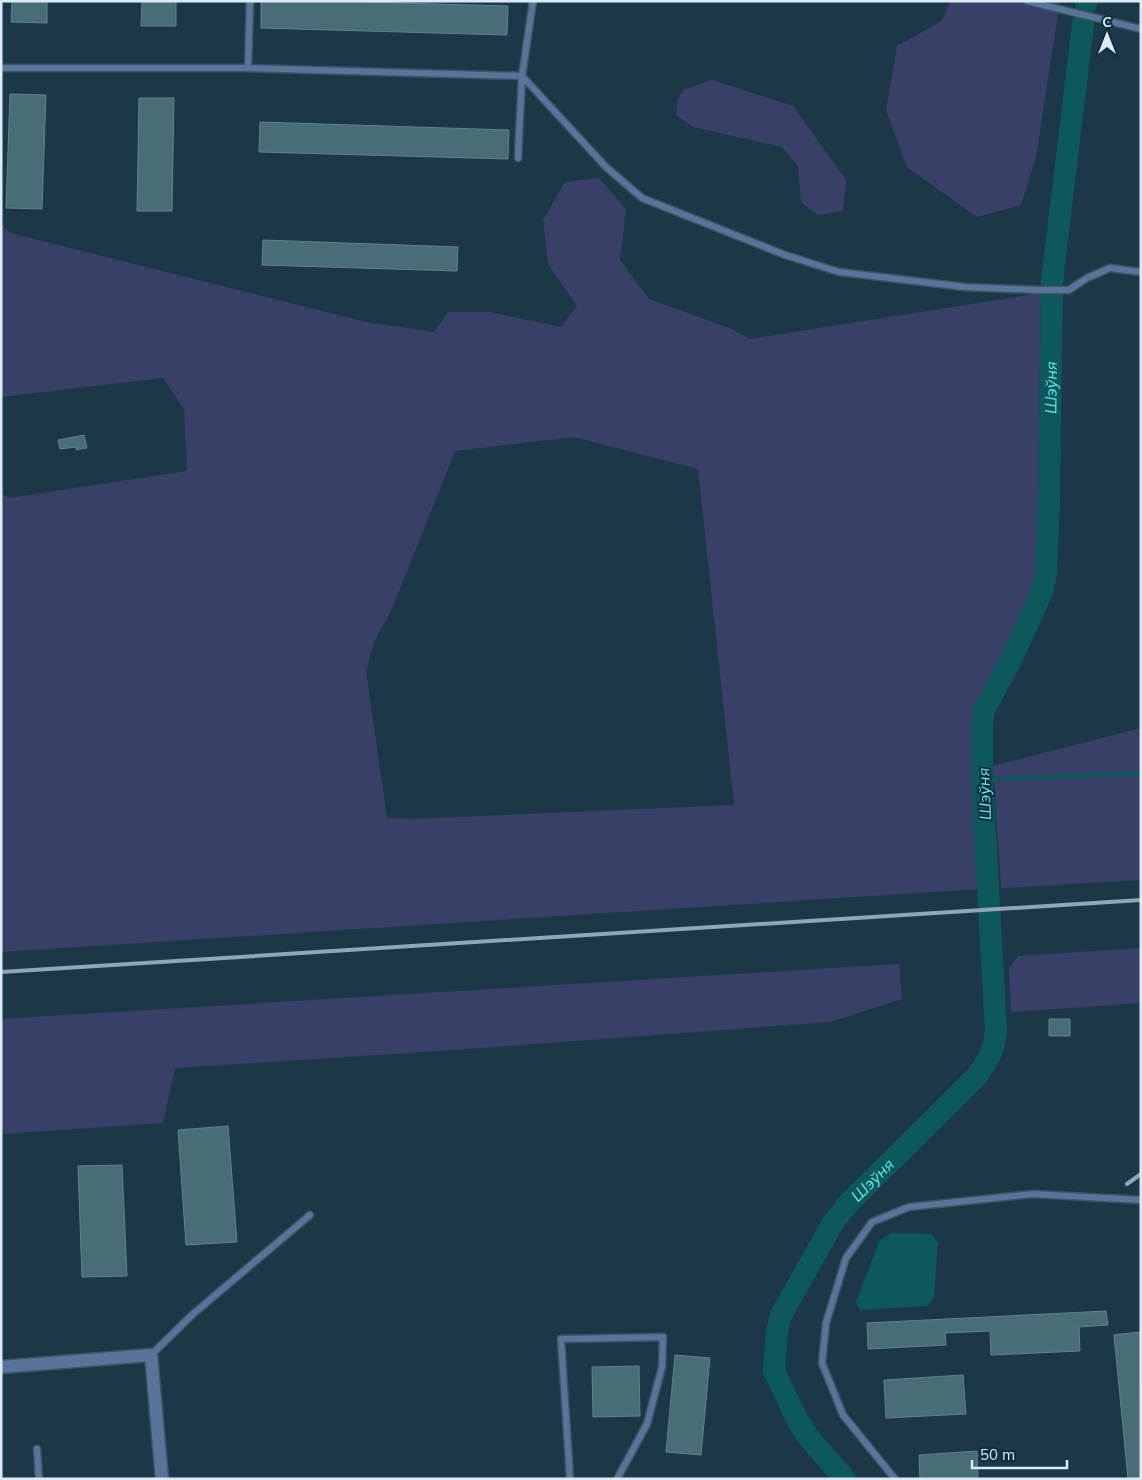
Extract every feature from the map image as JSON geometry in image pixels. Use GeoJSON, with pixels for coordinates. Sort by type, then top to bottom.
{"type":"FeatureCollection","features":[{"type":"Feature","properties":{"kind":"street"},"geometry":{"type":"LineString","coordinates":[[1,1367],[150,1355],[162,1479]]}},
{"type":"Feature","properties":{"kind":"lane"},"geometry":{"type":"LineString","coordinates":[[248,68],[250,1]]}},
{"type":"Feature","properties":{"kind":"lane"},"geometry":{"type":"LineString","coordinates":[[518,158],[522,76],[533,1]]}},
{"type":"Feature","properties":{"kind":"lane"},"geometry":{"type":"LineString","coordinates":[[1027,1],[1141,29]]}},
{"type":"Feature","properties":{"kind":"lane"},"geometry":{"type":"LineString","coordinates":[[1,68],[248,68],[522,76],[606,166],[642,198],[785,255],[838,272],[966,287],[1039,290],[1069,290],[1087,278],[1110,268],[1141,272]]}},
{"type":"Feature","properties":{"kind":"lane"},"geometry":{"type":"LineString","coordinates":[[895,1479],[843,1415],[822,1363],[826,1323],[846,1258],[872,1222],[909,1207],[1033,1194],[1141,1200]]}},
{"type":"Feature","properties":{"kind":"lane"},"geometry":{"type":"LineString","coordinates":[[150,1355],[193,1314],[310,1216]]}},
{"type":"Feature","properties":{"kind":"lane"},"geometry":{"type":"LineString","coordinates":[[570,1479],[561,1339],[663,1337],[662,1367],[647,1424],[617,1479]]}},
{"type":"Feature","properties":{"kind":"lane"},"geometry":{"type":"LineString","coordinates":[[37,1449],[39,1479]]}},
{"type":"Feature","properties":{"kind":"shaded area"},"geometry":{"type":"Polygon","coordinates":[[[950,1],[1060,1],[1036,157],[1021,205],[977,217],[907,167],[886,110],[897,46],[942,21],[950,1]]]}},
{"type":"Feature","properties":{"kind":"shaded area"},"geometry":{"type":"Polygon","coordinates":[[[712,80],[793,106],[846,180],[843,211],[817,215],[801,202],[798,166],[782,147],[693,127],[676,115],[677,102],[683,90],[712,80]]]}},
{"type":"Feature","properties":{"kind":"shaded area"},"geometry":{"type":"Polygon","coordinates":[[[599,178],[626,209],[620,260],[649,299],[729,328],[750,339],[1041,293],[1037,567],[1032,599],[974,711],[972,741],[980,889],[1,952],[1,493],[9,498],[187,471],[184,409],[163,378],[1,397],[1,223],[10,233],[366,322],[434,332],[448,312],[489,312],[561,327],[577,306],[548,264],[543,220],[565,182],[599,178]],[[574,437],[455,451],[392,609],[374,642],[366,672],[387,818],[413,819],[734,805],[698,469],[574,437]]]}},
{"type":"Feature","properties":{"kind":"shaded area"},"geometry":{"type":"Polygon","coordinates":[[[1141,728],[1141,880],[1001,888],[993,766],[1141,728]]]}},
{"type":"Feature","properties":{"kind":"shaded area"},"geometry":{"type":"Polygon","coordinates":[[[1141,948],[1141,1003],[1011,1012],[1009,969],[1018,956],[1141,948]]]}},
{"type":"Feature","properties":{"kind":"shaded area"},"geometry":{"type":"Polygon","coordinates":[[[899,964],[902,999],[830,1022],[439,1051],[175,1068],[163,1123],[1,1134],[1,1019],[899,964]]]}},
{"type":"Feature","properties":{"kind":"shaded area"},"geometry":{"type":"Polygon","coordinates":[[[890,1233],[932,1234],[938,1243],[934,1297],[927,1306],[860,1310],[856,1302],[879,1242],[890,1233]]]}},
{"type":"Feature","properties":{"kind":"building"},"geometry":{"type":"Polygon","coordinates":[[[12,1],[47,1],[47,23],[11,22],[12,1]]]}},
{"type":"Feature","properties":{"kind":"building"},"geometry":{"type":"Polygon","coordinates":[[[142,1],[176,1],[176,26],[141,26],[142,1]]]}},
{"type":"Feature","properties":{"kind":"building"},"geometry":{"type":"Polygon","coordinates":[[[261,1],[508,6],[507,35],[261,28],[261,1]]]}},
{"type":"Feature","properties":{"kind":"building"},"geometry":{"type":"Polygon","coordinates":[[[10,94],[46,95],[42,209],[6,208],[10,94]]]}},
{"type":"Feature","properties":{"kind":"building"},"geometry":{"type":"Polygon","coordinates":[[[139,98],[174,98],[172,211],[137,211],[139,98]]]}},
{"type":"Feature","properties":{"kind":"building"},"geometry":{"type":"Polygon","coordinates":[[[260,122],[509,130],[508,159],[259,152],[260,122]]]}},
{"type":"Feature","properties":{"kind":"building"},"geometry":{"type":"Polygon","coordinates":[[[263,240],[458,247],[457,271],[262,265],[263,240]]]}},
{"type":"Feature","properties":{"kind":"building"},"geometry":{"type":"Polygon","coordinates":[[[84,435],[87,448],[76,450],[76,447],[60,449],[58,440],[84,435]]]}},
{"type":"Feature","properties":{"kind":"building"},"geometry":{"type":"Polygon","coordinates":[[[1049,1019],[1070,1019],[1070,1036],[1049,1036],[1049,1019]]]}},
{"type":"Feature","properties":{"kind":"building"},"geometry":{"type":"Polygon","coordinates":[[[228,1126],[237,1242],[186,1245],[178,1130],[228,1126]]]}},
{"type":"Feature","properties":{"kind":"building"},"geometry":{"type":"Polygon","coordinates":[[[122,1165],[127,1276],[82,1277],[78,1166],[122,1165]]]}},
{"type":"Feature","properties":{"kind":"building"},"geometry":{"type":"Polygon","coordinates":[[[1106,1311],[1108,1325],[1079,1327],[1080,1351],[991,1355],[990,1331],[945,1333],[946,1345],[868,1349],[867,1323],[1106,1311]]]}},
{"type":"Feature","properties":{"kind":"building"},"geometry":{"type":"Polygon","coordinates":[[[1140,1332],[1141,1479],[1128,1479],[1114,1335],[1140,1332]]]}},
{"type":"Feature","properties":{"kind":"building"},"geometry":{"type":"Polygon","coordinates":[[[675,1355],[710,1358],[701,1455],[666,1452],[675,1355]]]}},
{"type":"Feature","properties":{"kind":"building"},"geometry":{"type":"Polygon","coordinates":[[[639,1366],[640,1416],[593,1417],[592,1367],[639,1366]]]}},
{"type":"Feature","properties":{"kind":"building"},"geometry":{"type":"Polygon","coordinates":[[[963,1375],[966,1414],[886,1418],[884,1380],[963,1375]]]}},
{"type":"Feature","properties":{"kind":"building"},"geometry":{"type":"Polygon","coordinates":[[[977,1451],[978,1479],[920,1479],[919,1455],[977,1451]]]}},
{"type":"Feature","properties":{"kind":"waterway","name":"Шэўня"},"geometry":{"type":"LineString","coordinates":[[845,1479],[809,1438],[798,1421],[774,1371],[777,1331],[781,1315],[834,1221],[849,1203],[977,1076],[994,1044],[996,1031],[982,780],[982,724],[984,710],[1012,658],[1042,591],[1046,574],[1052,281],[1083,24]]}},
{"type":"Feature","properties":{"kind":"waterway"},"geometry":{"type":"LineString","coordinates":[[982,780],[1141,773]]}},
{"type":"Feature","properties":{"kind":"railway"},"geometry":{"type":"LineString","coordinates":[[1,972],[1141,900]]}},
{"type":"Feature","properties":{"kind":"railway"},"geometry":{"type":"LineString","coordinates":[[1127,1184],[1141,1174]]}}]}
